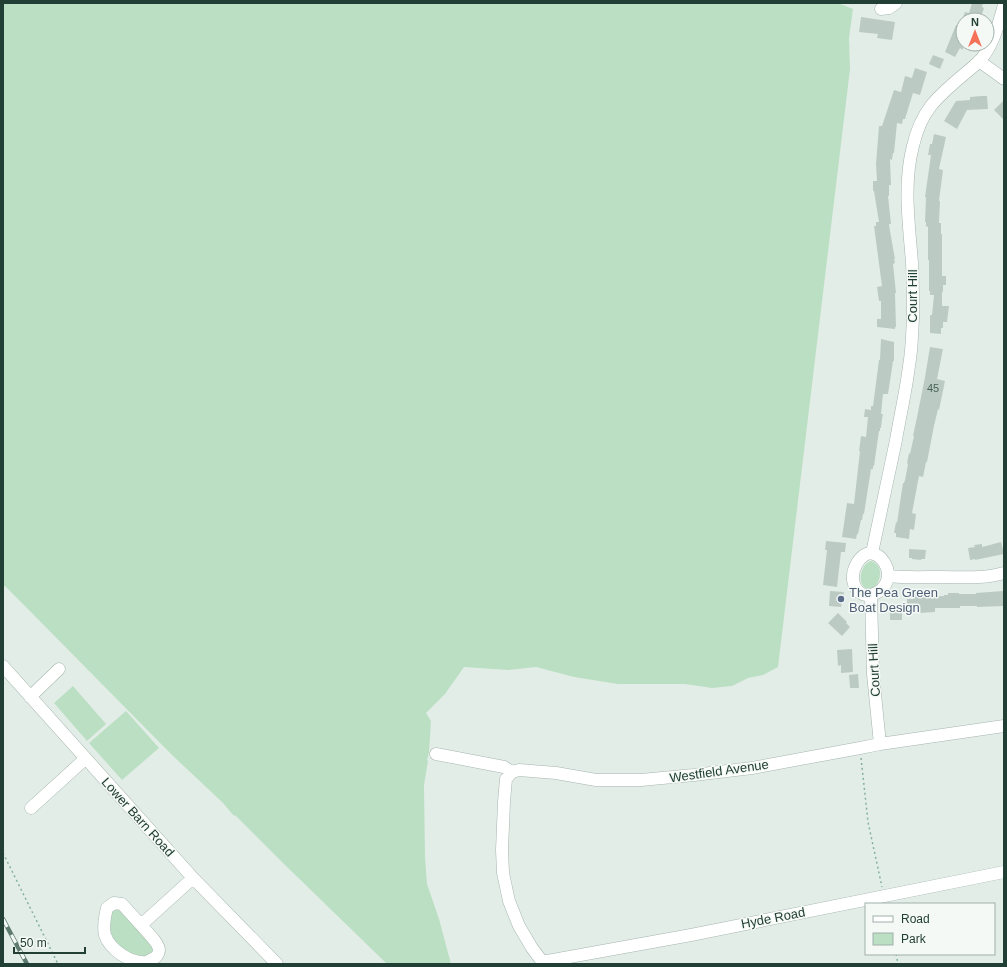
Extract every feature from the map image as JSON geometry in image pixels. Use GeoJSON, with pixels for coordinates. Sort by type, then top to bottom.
{"type":"FeatureCollection","features":[{"type":"Feature","properties":{"kind":"street"},"geometry":{"type":"LineString","coordinates":[[881,9],[892,7],[896,3]]}},
{"type":"Feature","properties":{"kind":"street","name":"Court Hill"},"geometry":{"type":"LineString","coordinates":[[872,553],[896,440],[910,356],[913,297],[908,224],[908,190],[912,146],[920,122],[931,105],[941,93],[984,55],[992,41],[1003,11]]}},
{"type":"Feature","properties":{"kind":"street"},"geometry":{"type":"LineString","coordinates":[[979,61],[1004,79]]}},
{"type":"Feature","properties":{"kind":"street"},"geometry":{"type":"LineString","coordinates":[[872,553],[879,556],[883,560],[887,568],[888,576],[882,590],[876,594],[865,595],[858,590],[854,583],[853,576],[860,559],[865,554],[872,553]]}},
{"type":"Feature","properties":{"kind":"street"},"geometry":{"type":"LineString","coordinates":[[888,576],[974,577],[1004,573]]}},
{"type":"Feature","properties":{"kind":"street","name":"Court Hill"},"geometry":{"type":"LineString","coordinates":[[871,595],[873,674],[880,744]]}},
{"type":"Feature","properties":{"kind":"street","name":"Lower Barn Road"},"geometry":{"type":"LineString","coordinates":[[3,666],[193,878],[277,964]]}},
{"type":"Feature","properties":{"kind":"street"},"geometry":{"type":"LineString","coordinates":[[30,697],[59,669]]}},
{"type":"Feature","properties":{"kind":"street","name":"Westfield Avenue"},"geometry":{"type":"LineString","coordinates":[[436,754],[504,767],[512,772],[519,770],[556,773],[596,780],[641,780],[752,768],[880,744],[1004,726]]}},
{"type":"Feature","properties":{"kind":"street"},"geometry":{"type":"LineString","coordinates":[[31,808],[85,759]]}},
{"type":"Feature","properties":{"kind":"street"},"geometry":{"type":"LineString","coordinates":[[512,772],[506,779],[502,850],[503,873],[509,900],[519,926],[543,963]]}},
{"type":"Feature","properties":{"kind":"street","name":"Hyde Road"},"geometry":{"type":"LineString","coordinates":[[543,963],[1004,872]]}},
{"type":"Feature","properties":{"kind":"street"},"geometry":{"type":"LineString","coordinates":[[141,925],[193,878]]}},
{"type":"Feature","properties":{"kind":"street"},"geometry":{"type":"LineString","coordinates":[[114,903],[122,904],[141,925],[159,948],[156,958],[147,962],[132,960],[120,954],[110,944],[105,935],[105,917],[107,908],[114,903]]}},
{"type":"Feature","properties":{"kind":"path"},"geometry":{"type":"LineString","coordinates":[[860,748],[868,822],[884,896]]}},
{"type":"Feature","properties":{"kind":"path"},"geometry":{"type":"LineString","coordinates":[[3,853],[58,964]]}},
{"type":"Feature","properties":{"kind":"green space"},"geometry":{"type":"Polygon","coordinates":[[[3,3],[838,3],[853,9],[849,38],[850,69],[778,667],[763,675],[748,678],[732,686],[712,688],[685,684],[618,684],[574,677],[536,667],[508,670],[464,667],[445,694],[426,713],[431,721],[429,752],[424,785],[427,884],[439,919],[451,964],[387,964],[171,754],[5,586],[3,586],[3,3]]]}},
{"type":"Feature","properties":{"kind":"green space"},"geometry":{"type":"Polygon","coordinates":[[[871,561],[876,563],[879,567],[880,577],[872,589],[868,589],[862,584],[861,575],[864,566],[871,561]]]}},
{"type":"Feature","properties":{"kind":"green space"},"geometry":{"type":"Polygon","coordinates":[[[73,686],[106,724],[87,741],[54,703],[73,686]]]}},
{"type":"Feature","properties":{"kind":"green space"},"geometry":{"type":"Polygon","coordinates":[[[126,711],[159,748],[122,780],[89,743],[126,711]]]}},
{"type":"Feature","properties":{"kind":"green space"},"geometry":{"type":"Polygon","coordinates":[[[118,907],[154,944],[155,952],[142,958],[118,948],[108,930],[111,912],[118,907]]]}},
{"type":"Feature","properties":{"kind":"building"},"geometry":{"type":"Polygon","coordinates":[[[972,3],[983,3],[983,12],[969,12],[972,3]]]}},
{"type":"Feature","properties":{"kind":"building"},"geometry":{"type":"Polygon","coordinates":[[[861,17],[895,22],[892,40],[877,38],[878,34],[859,32],[861,17]]]}},
{"type":"Feature","properties":{"kind":"building"},"geometry":{"type":"Polygon","coordinates":[[[955,27],[955,52],[958,52],[955,57],[945,52],[955,27]]]}},
{"type":"Feature","properties":{"kind":"building"},"geometry":{"type":"Polygon","coordinates":[[[933,55],[944,59],[940,69],[929,64],[933,55]]]}},
{"type":"Feature","properties":{"kind":"building"},"geometry":{"type":"Polygon","coordinates":[[[915,68],[927,72],[920,95],[913,93],[905,119],[903,119],[902,124],[897,123],[894,153],[892,160],[890,159],[891,185],[889,185],[888,196],[891,224],[889,224],[895,259],[895,263],[893,264],[896,293],[896,327],[895,329],[877,327],[877,319],[881,319],[881,301],[879,301],[877,287],[882,286],[874,226],[876,226],[876,222],[879,222],[873,191],[873,181],[877,181],[876,164],[879,126],[882,126],[894,90],[901,92],[905,76],[912,78],[915,68]]]}},
{"type":"Feature","properties":{"kind":"building"},"geometry":{"type":"Polygon","coordinates":[[[987,96],[988,109],[967,110],[957,129],[944,121],[956,101],[970,100],[970,97],[987,96]]]}},
{"type":"Feature","properties":{"kind":"building"},"geometry":{"type":"Polygon","coordinates":[[[1004,100],[1004,120],[994,110],[1004,100]]]}},
{"type":"Feature","properties":{"kind":"building"},"geometry":{"type":"Polygon","coordinates":[[[934,134],[946,137],[939,169],[943,170],[939,201],[939,223],[941,223],[942,234],[942,276],[946,276],[946,285],[943,285],[942,292],[942,306],[949,306],[947,322],[943,322],[941,334],[930,333],[930,315],[932,315],[934,295],[930,295],[929,291],[928,227],[926,226],[925,222],[925,197],[931,155],[928,155],[934,134]]]}},
{"type":"Feature","properties":{"kind":"building"},"geometry":{"type":"Polygon","coordinates":[[[881,339],[894,342],[894,361],[888,394],[883,394],[881,414],[883,414],[874,466],[873,469],[871,469],[864,514],[856,539],[842,537],[847,503],[854,504],[861,436],[866,437],[868,417],[864,417],[865,409],[871,410],[871,406],[873,406],[880,360],[881,339]]]}},
{"type":"Feature","properties":{"kind":"building"},"geometry":{"type":"Polygon","coordinates":[[[930,347],[943,349],[937,379],[945,381],[923,477],[919,476],[912,513],[916,514],[914,530],[910,529],[909,539],[896,537],[896,533],[894,533],[909,453],[910,454],[914,436],[930,347]]]}},
{"type":"Feature","properties":{"kind":"building"},"geometry":{"type":"Polygon","coordinates":[[[826,541],[846,543],[845,552],[841,552],[837,587],[823,585],[827,550],[825,550],[826,541]]]}},
{"type":"Feature","properties":{"kind":"building"},"geometry":{"type":"Polygon","coordinates":[[[1001,542],[1004,554],[970,560],[968,548],[975,547],[974,545],[982,544],[982,547],[1001,542]]]}},
{"type":"Feature","properties":{"kind":"building"},"geometry":{"type":"Polygon","coordinates":[[[909,549],[926,550],[925,559],[921,560],[909,558],[909,549]]]}},
{"type":"Feature","properties":{"kind":"building"},"geometry":{"type":"Polygon","coordinates":[[[830,591],[844,592],[841,607],[829,606],[830,591]]]}},
{"type":"Feature","properties":{"kind":"building"},"geometry":{"type":"Polygon","coordinates":[[[1003,591],[1004,606],[960,606],[960,608],[935,608],[935,612],[919,613],[919,609],[907,609],[907,599],[913,599],[913,595],[925,595],[925,597],[944,596],[948,595],[948,593],[976,594],[1003,591]]]}},
{"type":"Feature","properties":{"kind":"building"},"geometry":{"type":"Polygon","coordinates":[[[902,606],[902,620],[890,620],[890,607],[902,606]]]}},
{"type":"Feature","properties":{"kind":"building"},"geometry":{"type":"Polygon","coordinates":[[[838,613],[850,627],[842,636],[828,623],[838,613]]]}},
{"type":"Feature","properties":{"kind":"building"},"geometry":{"type":"Polygon","coordinates":[[[852,649],[853,672],[841,673],[841,665],[838,666],[837,650],[852,649]]]}},
{"type":"Feature","properties":{"kind":"building"},"geometry":{"type":"Polygon","coordinates":[[[858,674],[859,688],[850,688],[849,675],[858,674]]]}},
{"type":"Feature","properties":{"kind":"railway"},"geometry":{"type":"LineString","coordinates":[[3,919],[27,964]]}},
{"type":"Feature","properties":{"kind":"place","name":"The Pea Green Boat Design"},"geometry":{"type":"Point","coordinates":[841,599]}}]}
